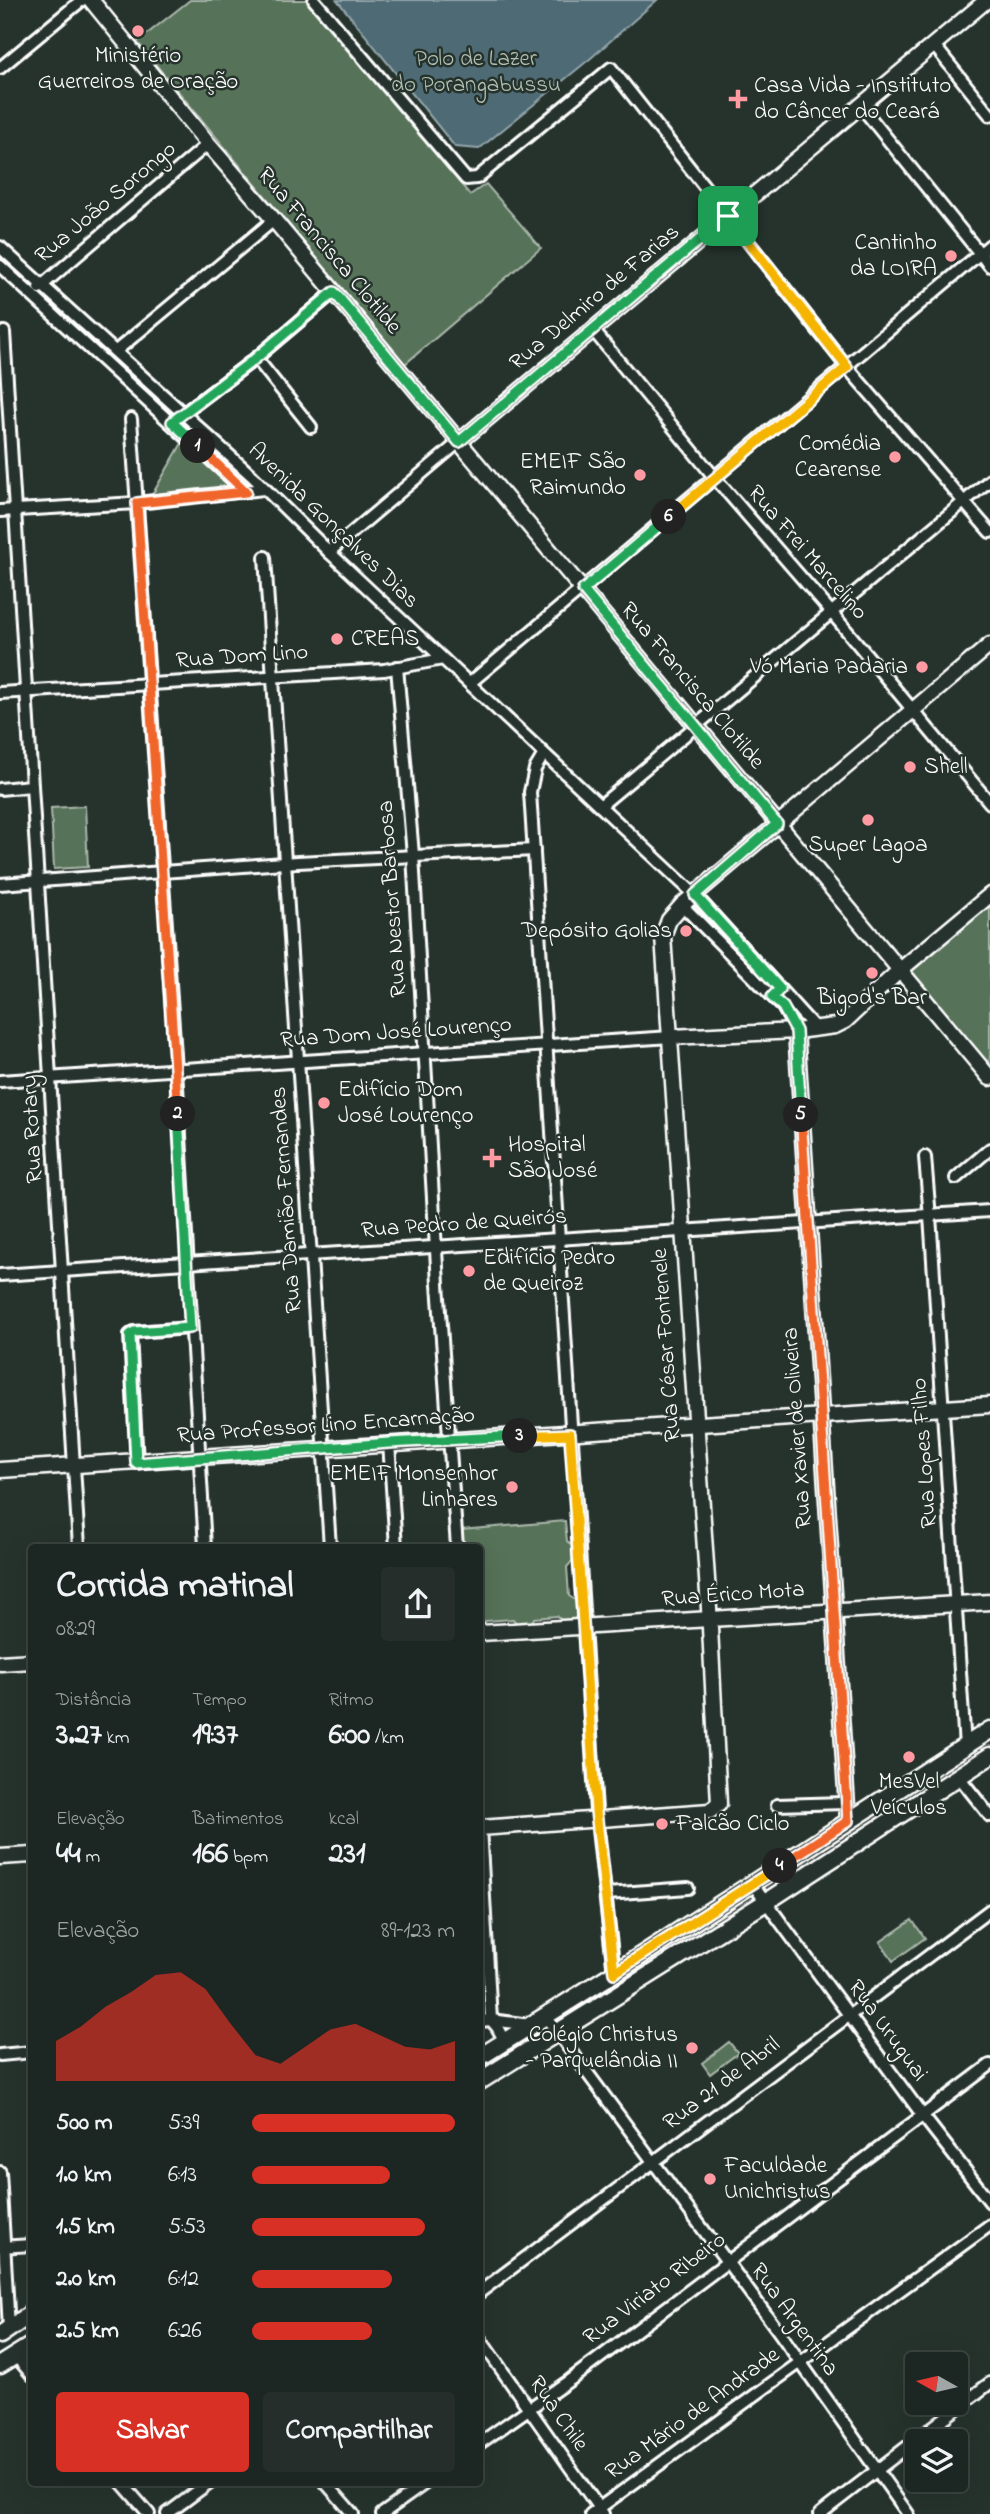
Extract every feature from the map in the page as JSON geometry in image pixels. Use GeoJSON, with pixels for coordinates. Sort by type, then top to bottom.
{"type":"FeatureCollection","features":[{"type":"Feature","properties":{"kind":"main road"},"geometry":{"type":"LineString","coordinates":[[483,2055],[990,1730]]}},
{"type":"Feature","properties":{"kind":"main road"},"geometry":{"type":"LineString","coordinates":[[483,2079],[766,1902],[990,1756]]}},
{"type":"Feature","properties":{"kind":"main road"},"geometry":{"type":"LineString","coordinates":[[4,2332],[28,2316]]}},
{"type":"Feature","properties":{"kind":"main road"},"geometry":{"type":"LineString","coordinates":[[0,2365],[28,2347]]}},
{"type":"Feature","properties":{"kind":"street"},"geometry":{"type":"LineString","coordinates":[[0,68],[82,0]]}},
{"type":"Feature","properties":{"kind":"street","name":"Rua Francisca Clotilde"},"geometry":{"type":"LineString","coordinates":[[91,0],[208,144],[990,1078]]}},
{"type":"Feature","properties":{"kind":"street"},"geometry":{"type":"LineString","coordinates":[[314,0],[460,175],[472,180],[611,68],[847,367],[990,532]]}},
{"type":"Feature","properties":{"kind":"street","name":"Rua Delmiro de Farias"},"geometry":{"type":"LineString","coordinates":[[329,551],[987,0]]}},
{"type":"Feature","properties":{"kind":"street"},"geometry":{"type":"LineString","coordinates":[[933,44],[990,115]]}},
{"type":"Feature","properties":{"kind":"street"},"geometry":{"type":"LineString","coordinates":[[860,106],[990,266]]}},
{"type":"Feature","properties":{"kind":"street","name":"Rua João Sorongo"},"geometry":{"type":"LineString","coordinates":[[31,294],[208,144]]}},
{"type":"Feature","properties":{"kind":"street"},"geometry":{"type":"LineString","coordinates":[[116,351],[274,220]]}},
{"type":"Feature","properties":{"kind":"street"},"geometry":{"type":"LineString","coordinates":[[470,683],[990,245]]}},
{"type":"Feature","properties":{"kind":"street","name":"Avenida Gonçalves Dias"},"geometry":{"type":"LineString","coordinates":[[0,247],[116,351],[695,895],[776,993],[796,1031]]}},
{"type":"Feature","properties":{"kind":"street","name":"Avenida Gonçalves Dias"},"geometry":{"type":"LineString","coordinates":[[0,266],[246,492]]}},
{"type":"Feature","properties":{"kind":"street"},"geometry":{"type":"LineString","coordinates":[[172,422],[256,358],[334,292]]}},
{"type":"Feature","properties":{"kind":"street","name":"Rua Frei Marcelino"},"geometry":{"type":"LineString","coordinates":[[593,330],[990,803]]}},
{"type":"Feature","properties":{"kind":"street","name":"Rua Rotary"},"geometry":{"type":"LineString","coordinates":[[4,332],[79,1544]]}},
{"type":"Feature","properties":{"kind":"street"},"geometry":{"type":"LineString","coordinates":[[256,358],[311,427]]}},
{"type":"Feature","properties":{"kind":"street"},"geometry":{"type":"LineString","coordinates":[[131,419],[176,1070],[205,1544]]}},
{"type":"Feature","properties":{"kind":"street"},"geometry":{"type":"LineString","coordinates":[[600,806],[990,480]]}},
{"type":"Feature","properties":{"kind":"street"},"geometry":{"type":"LineString","coordinates":[[0,511],[137,503],[264,489]]}},
{"type":"Feature","properties":{"kind":"street","name":"Rua Damião Fernandes"},"geometry":{"type":"LineString","coordinates":[[265,557],[330,1544]]}},
{"type":"Feature","properties":{"kind":"street","name":"Rua César Fontenele"},"geometry":{"type":"LineString","coordinates":[[597,1819],[710,1811],[719,1804],[663,936],[669,920],[682,905],[990,645]]}},
{"type":"Feature","properties":{"kind":"street","name":"Rua Dom Lino"},"geometry":{"type":"LineString","coordinates":[[0,693],[397,667],[443,659]]}},
{"type":"Feature","properties":{"kind":"street","name":"Rua Nestor Barbosa"},"geometry":{"type":"LineString","coordinates":[[397,667],[413,855],[435,1247],[457,1544]]}},
{"type":"Feature","properties":{"kind":"street"},"geometry":{"type":"LineString","coordinates":[[544,754],[534,769],[531,781],[534,850],[597,1819],[614,1973]]}},
{"type":"Feature","properties":{"kind":"street"},"geometry":{"type":"LineString","coordinates":[[0,789],[32,786]]}},
{"type":"Feature","properties":{"kind":"street"},"geometry":{"type":"LineString","coordinates":[[0,884],[286,863],[534,850]]}},
{"type":"Feature","properties":{"kind":"street","name":"Rua Dom José Lourenço"},"geometry":{"type":"LineString","coordinates":[[0,1081],[796,1031],[835,1026],[845,1021],[899,971],[990,895]]}},
{"type":"Feature","properties":{"kind":"street","name":"Avenida Gonçalves Dias"},"geometry":{"type":"LineString","coordinates":[[682,905],[816,1029]]}},
{"type":"Feature","properties":{"kind":"street","name":"Rua Xavier de Oliveira"},"geometry":{"type":"LineString","coordinates":[[796,1031],[848,1821]]}},
{"type":"Feature","properties":{"kind":"street"},"geometry":{"type":"LineString","coordinates":[[956,1178],[990,1149]]}},
{"type":"Feature","properties":{"kind":"street","name":"Rua Lopes Filho"},"geometry":{"type":"LineString","coordinates":[[925,1157],[965,1747]]}},
{"type":"Feature","properties":{"kind":"street","name":"Rua Pedro de Queirós"},"geometry":{"type":"LineString","coordinates":[[0,1275],[990,1211]]}},
{"type":"Feature","properties":{"kind":"street"},"geometry":{"type":"LineString","coordinates":[[136,1463],[130,1335],[134,1332],[190,1328]]}},
{"type":"Feature","properties":{"kind":"street","name":"Rua Professor Lino Encarnação"},"geometry":{"type":"LineString","coordinates":[[0,1470],[990,1405]]}},
{"type":"Feature","properties":{"kind":"street"},"geometry":{"type":"LineString","coordinates":[[389,1443],[396,1544]]}},
{"type":"Feature","properties":{"kind":"street","name":"Rua Érico Mota"},"geometry":{"type":"LineString","coordinates":[[483,1633],[990,1602]]}},
{"type":"Feature","properties":{"kind":"street"},"geometry":{"type":"LineString","coordinates":[[0,1663],[28,1661]]}},
{"type":"Feature","properties":{"kind":"street"},"geometry":{"type":"LineString","coordinates":[[959,1777],[990,1816]]}},
{"type":"Feature","properties":{"kind":"street"},"geometry":{"type":"LineString","coordinates":[[777,1805],[845,1803]]}},
{"type":"Feature","properties":{"kind":"street"},"geometry":{"type":"LineString","coordinates":[[483,1828],[597,1819]]}},
{"type":"Feature","properties":{"kind":"street"},"geometry":{"type":"LineString","coordinates":[[0,1857],[28,1855]]}},
{"type":"Feature","properties":{"kind":"street","name":"Rua Uruguai"},"geometry":{"type":"LineString","coordinates":[[752,1883],[923,2116],[990,2202]]}},
{"type":"Feature","properties":{"kind":"street"},"geometry":{"type":"LineString","coordinates":[[607,1895],[688,1888]]}},
{"type":"Feature","properties":{"kind":"street","name":"Rua 21 de Abril"},"geometry":{"type":"LineString","coordinates":[[483,2290],[990,1910]]}},
{"type":"Feature","properties":{"kind":"street"},"geometry":{"type":"LineString","coordinates":[[483,1944],[485,2021]]}},
{"type":"Feature","properties":{"kind":"street"},"geometry":{"type":"LineString","coordinates":[[485,2021],[540,2021]]}},
{"type":"Feature","properties":{"kind":"street"},"geometry":{"type":"LineString","coordinates":[[485,2021],[497,2026],[505,2042]]}},
{"type":"Feature","properties":{"kind":"street","name":"Rua Argentina"},"geometry":{"type":"LineString","coordinates":[[540,2021],[558,2033],[908,2514]]}},
{"type":"Feature","properties":{"kind":"street"},"geometry":{"type":"LineString","coordinates":[[0,2055],[28,2052]]}},
{"type":"Feature","properties":{"kind":"street","name":"Rua Viriato Ribeiro"},"geometry":{"type":"LineString","coordinates":[[483,2442],[990,2065]]}},
{"type":"Feature","properties":{"kind":"street"},"geometry":{"type":"LineString","coordinates":[[0,2172],[4,2332]]}},
{"type":"Feature","properties":{"kind":"street","name":"Rua Mário de Andrade"},"geometry":{"type":"LineString","coordinates":[[598,2512],[990,2225]]}},
{"type":"Feature","properties":{"kind":"street"},"geometry":{"type":"LineString","coordinates":[[2,2247],[28,2245]]}},
{"type":"Feature","properties":{"kind":"street","name":"Rua Chile"},"geometry":{"type":"LineString","coordinates":[[483,2343],[598,2512]]}},
{"type":"Feature","properties":{"kind":"street"},"geometry":{"type":"LineString","coordinates":[[15,2355],[28,2370]]}},
{"type":"Feature","properties":{"kind":"street"},"geometry":{"type":"LineString","coordinates":[[820,2514],[990,2383]]}},
{"type":"Feature","properties":{"kind":"street"},"geometry":{"type":"LineString","coordinates":[[124,2486],[149,2514]]}},
{"type":"Feature","properties":{"kind":"street"},"geometry":{"type":"LineString","coordinates":[[167,2514],[205,2486]]}},
{"type":"Feature","properties":{"kind":"street"},"geometry":{"type":"LineString","coordinates":[[330,2486],[354,2514]]}},
{"type":"Feature","properties":{"kind":"street"},"geometry":{"type":"LineString","coordinates":[[382,2514],[421,2486]]}},
{"type":"Feature","properties":{"kind":"green space"},"geometry":{"type":"Polygon","coordinates":[[[190,0],[307,0],[470,195],[486,184],[541,248],[405,364],[137,42],[190,0]]]}},
{"type":"Feature","properties":{"kind":"green space"},"geometry":{"type":"Polygon","coordinates":[[[182,443],[230,486],[229,491],[152,495],[182,443]]]}},
{"type":"Feature","properties":{"kind":"green space"},"geometry":{"type":"Polygon","coordinates":[[[85,806],[88,867],[54,869],[51,808],[85,806]]]}},
{"type":"Feature","properties":{"kind":"green space"},"geometry":{"type":"Polygon","coordinates":[[[990,905],[990,1067],[910,972],[990,905]]]}},
{"type":"Feature","properties":{"kind":"green space"},"geometry":{"type":"Polygon","coordinates":[[[565,1521],[567,1541],[574,1548],[574,1559],[567,1567],[569,1596],[577,1601],[579,1612],[574,1620],[563,1622],[557,1616],[534,1618],[531,1624],[518,1625],[513,1619],[486,1621],[483,1624],[483,1544],[464,1544],[461,1541],[461,1530],[565,1521]]]}},
{"type":"Feature","properties":{"kind":"green space"},"geometry":{"type":"Polygon","coordinates":[[[912,1920],[925,1938],[893,1961],[880,1942],[912,1920]]]}},
{"type":"Feature","properties":{"kind":"green space"},"geometry":{"type":"Polygon","coordinates":[[[729,2042],[738,2053],[710,2074],[702,2063],[729,2042]]]}},
{"type":"Feature","properties":{"kind":"water","name":"Polo de Lazer do Porangabussu"},"geometry":{"type":"Polygon","coordinates":[[[337,0],[657,0],[591,58],[479,149],[455,147],[337,0]]]}},
{"type":"Feature","properties":{"kind":"place","name":"Ministério Guerreiros de Oração"},"geometry":{"type":"Point","coordinates":[138,31]}},
{"type":"Feature","properties":{"kind":"place","name":"Casa Vida - Instituto do Câncer do Ceará"},"geometry":{"type":"Point","coordinates":[738,99]}},
{"type":"Feature","properties":{"kind":"place","name":"Cantinho da LOIRA"},"geometry":{"type":"Point","coordinates":[951,256]}},
{"type":"Feature","properties":{"kind":"place","name":"Comédia Cearense"},"geometry":{"type":"Point","coordinates":[895,457]}},
{"type":"Feature","properties":{"kind":"place","name":"EMEIF São Raimundo"},"geometry":{"type":"Point","coordinates":[640,475]}},
{"type":"Feature","properties":{"kind":"place","name":"CREAS"},"geometry":{"type":"Point","coordinates":[337,639]}},
{"type":"Feature","properties":{"kind":"place","name":"Vó Maria Padaria"},"geometry":{"type":"Point","coordinates":[922,667]}},
{"type":"Feature","properties":{"kind":"place","name":"Shell"},"geometry":{"type":"Point","coordinates":[910,767]}},
{"type":"Feature","properties":{"kind":"place","name":"Super Lagoa"},"geometry":{"type":"Point","coordinates":[868,820]}},
{"type":"Feature","properties":{"kind":"place","name":"Depósito Golias"},"geometry":{"type":"Point","coordinates":[686,931]}},
{"type":"Feature","properties":{"kind":"place","name":"Bigod's Bar"},"geometry":{"type":"Point","coordinates":[872,973]}},
{"type":"Feature","properties":{"kind":"place","name":"Edifício Dom José Lourenço"},"geometry":{"type":"Point","coordinates":[324,1103]}},
{"type":"Feature","properties":{"kind":"place","name":"Hospital São José"},"geometry":{"type":"Point","coordinates":[492,1158]}},
{"type":"Feature","properties":{"kind":"place","name":"Edifício Pedro de Queiroz"},"geometry":{"type":"Point","coordinates":[469,1271]}},
{"type":"Feature","properties":{"kind":"place","name":"EMEIF Monsenhor Linhares"},"geometry":{"type":"Point","coordinates":[512,1487]}},
{"type":"Feature","properties":{"kind":"place","name":"MesVel Veículos"},"geometry":{"type":"Point","coordinates":[909,1757]}},
{"type":"Feature","properties":{"kind":"place","name":"Falcão Ciclo"},"geometry":{"type":"Point","coordinates":[662,1824]}},
{"type":"Feature","properties":{"kind":"place","name":"Colégio Christus - Parquelândia II"},"geometry":{"type":"Point","coordinates":[692,2048]}},
{"type":"Feature","properties":{"kind":"place","name":"Faculdade Unichristus"},"geometry":{"type":"Point","coordinates":[710,2179]}},
{"type":"Feature","properties":{"kind":"route"},"geometry":{"type":"LineString","coordinates":[[728,216],[847,367],[583,590],[777,824],[695,895],[780,989],[772,997],[783,1007],[796,1031],[848,1821],[614,1973],[596,1811],[570,1434],[389,1443],[136,1463],[130,1335],[132,1332],[190,1328],[175,1059],[148,697],[137,503],[246,492],[172,422],[256,358],[334,292],[459,442],[728,216]]}}]}
